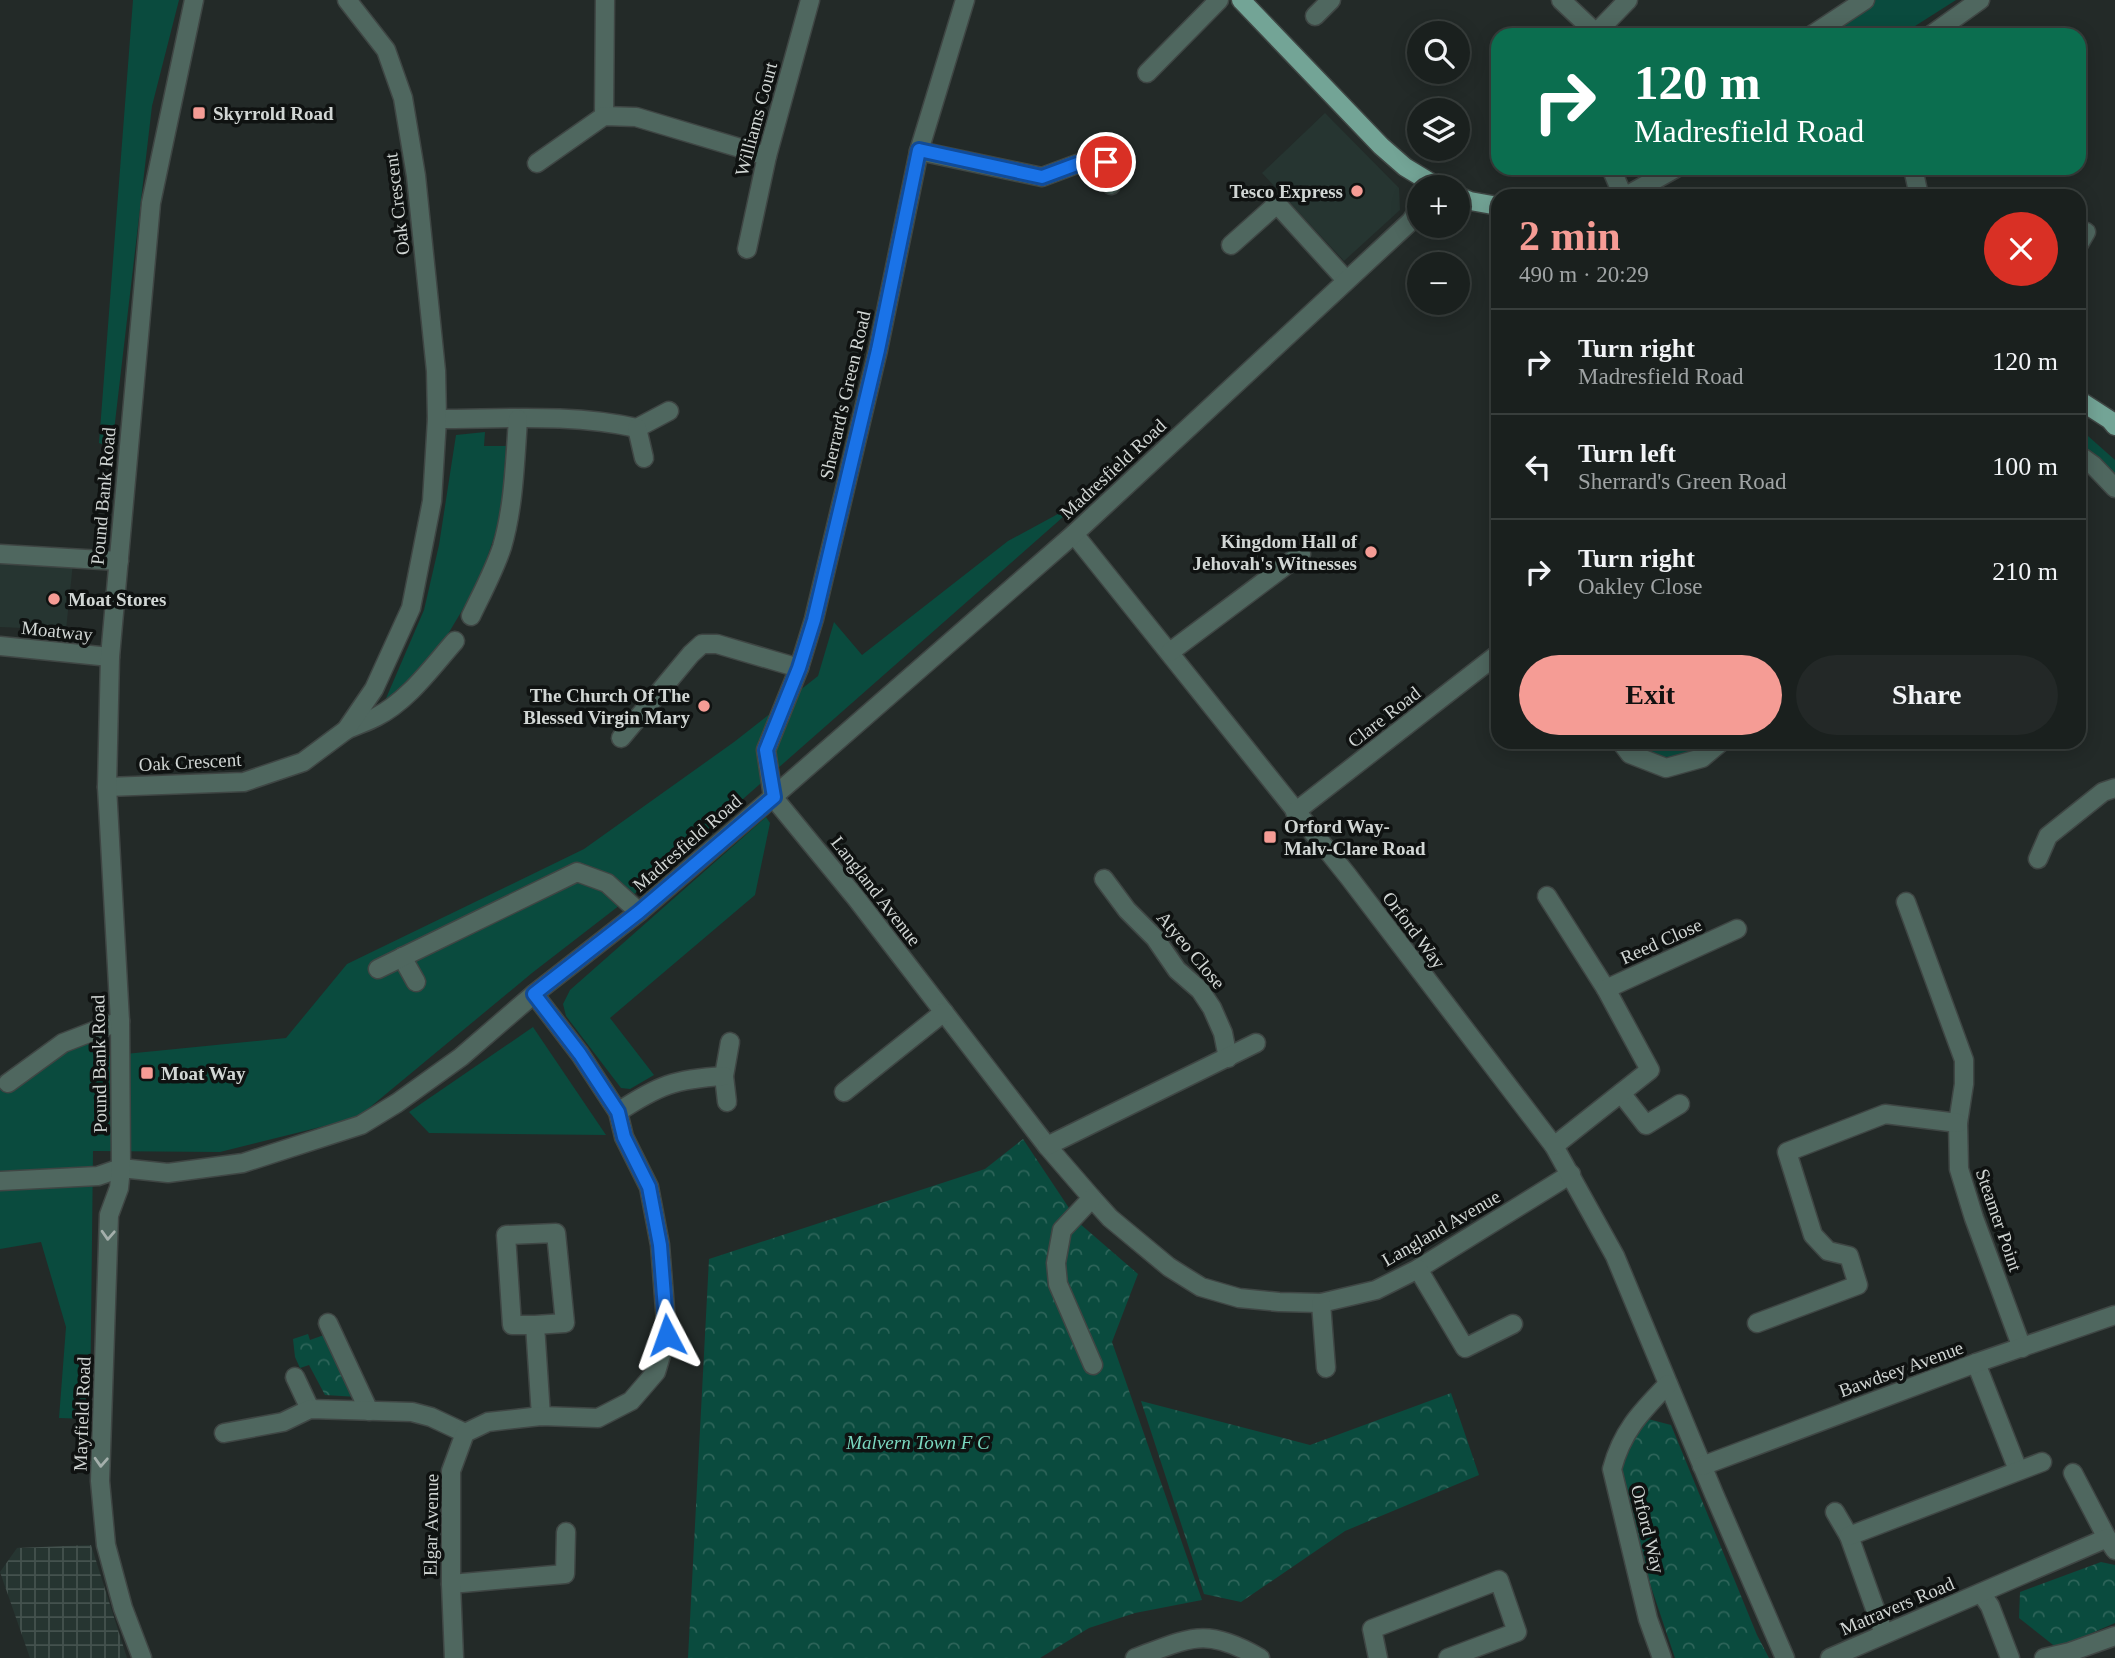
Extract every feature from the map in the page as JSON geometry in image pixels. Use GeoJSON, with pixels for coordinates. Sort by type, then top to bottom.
{"type":"FeatureCollection","features":[{"type":"Feature","properties":{"kind":"main road"},"geometry":{"type":"LineString","coordinates":[[1241,0],[1381,146],[1417,175]]}},
{"type":"Feature","properties":{"kind":"main road"},"geometry":{"type":"LineString","coordinates":[[1470,201],[1491,205]]}},
{"type":"Feature","properties":{"kind":"main road"},"geometry":{"type":"LineString","coordinates":[[2086,405],[2115,426]]}},
{"type":"Feature","properties":{"kind":"street","name":"Pound Bank Road"},"geometry":{"type":"LineString","coordinates":[[121,1168],[120,1021],[107,788],[110,657],[151,203],[194,0]]}},
{"type":"Feature","properties":{"kind":"street","name":"Oak Crescent"},"geometry":{"type":"LineString","coordinates":[[346,730],[374,689],[411,608],[432,500],[437,419],[436,371],[416,176],[403,98],[386,50],[347,0]]}},
{"type":"Feature","properties":{"kind":"street"},"geometry":{"type":"LineString","coordinates":[[604,116],[605,0]]}},
{"type":"Feature","properties":{"kind":"street","name":"Williams Court"},"geometry":{"type":"LineString","coordinates":[[747,250],[767,156],[810,0]]}},
{"type":"Feature","properties":{"kind":"street","name":"Sherrard's Green Road"},"geometry":{"type":"LineString","coordinates":[[774,797],[766,750],[799,668],[814,620],[878,350],[919,150],[965,0]]}},
{"type":"Feature","properties":{"kind":"street"},"geometry":{"type":"LineString","coordinates":[[1147,74],[1219,0]]}},
{"type":"Feature","properties":{"kind":"street"},"geometry":{"type":"LineString","coordinates":[[1315,16],[1331,0]]}},
{"type":"Feature","properties":{"kind":"street"},"geometry":{"type":"LineString","coordinates":[[1561,0],[1590,28]]}},
{"type":"Feature","properties":{"kind":"street"},"geometry":{"type":"LineString","coordinates":[[1602,28],[1628,0]]}},
{"type":"Feature","properties":{"kind":"street"},"geometry":{"type":"LineString","coordinates":[[1823,28],[1865,0]]}},
{"type":"Feature","properties":{"kind":"street"},"geometry":{"type":"LineString","coordinates":[[1941,28],[1980,0]]}},
{"type":"Feature","properties":{"kind":"street"},"geometry":{"type":"LineString","coordinates":[[537,163],[604,116],[636,117],[767,156]]}},
{"type":"Feature","properties":{"kind":"street"},"geometry":{"type":"LineString","coordinates":[[919,150],[1042,177],[1077,164],[1106,162],[1111,184]]}},
{"type":"Feature","properties":{"kind":"street"},"geometry":{"type":"LineString","coordinates":[[1637,189],[1663,175]]}},
{"type":"Feature","properties":{"kind":"street"},"geometry":{"type":"LineString","coordinates":[[1231,245],[1277,204],[1346,280]]}},
{"type":"Feature","properties":{"kind":"street","name":"Madresfield Road"},"geometry":{"type":"LineString","coordinates":[[0,1181],[97,1176],[121,1168],[168,1173],[243,1163],[361,1125],[461,1057],[534,994],[639,912],[774,797],[1074,534],[1407,224]]}},
{"type":"Feature","properties":{"kind":"street"},"geometry":{"type":"LineString","coordinates":[[437,419],[571,419],[611,422],[637,428],[669,411]]}},
{"type":"Feature","properties":{"kind":"street"},"geometry":{"type":"LineString","coordinates":[[471,616],[494,568],[502,544],[511,502],[518,419]]}},
{"type":"Feature","properties":{"kind":"street"},"geometry":{"type":"LineString","coordinates":[[637,428],[644,458]]}},
{"type":"Feature","properties":{"kind":"street"},"geometry":{"type":"LineString","coordinates":[[2086,460],[2115,488]]}},
{"type":"Feature","properties":{"kind":"street","name":"Orford Way"},"geometry":{"type":"LineString","coordinates":[[1074,534],[1348,876],[1554,1146],[1615,1256],[1785,1658]]}},
{"type":"Feature","properties":{"kind":"street"},"geometry":{"type":"LineString","coordinates":[[0,554],[119,561]]}},
{"type":"Feature","properties":{"kind":"street"},"geometry":{"type":"LineString","coordinates":[[1170,652],[1301,554]]}},
{"type":"Feature","properties":{"kind":"street","name":"Oak Crescent"},"geometry":{"type":"LineString","coordinates":[[107,788],[244,782],[303,762],[346,730],[377,717],[393,706],[425,676],[455,641]]}},
{"type":"Feature","properties":{"kind":"street"},"geometry":{"type":"LineString","coordinates":[[621,738],[702,644],[717,644],[799,668]]}},
{"type":"Feature","properties":{"kind":"street","name":"Moatway"},"geometry":{"type":"LineString","coordinates":[[0,646],[110,657]]}},
{"type":"Feature","properties":{"kind":"street","name":"Clare Road"},"geometry":{"type":"LineString","coordinates":[[1295,813],[1491,659]]}},
{"type":"Feature","properties":{"kind":"street"},"geometry":{"type":"LineString","coordinates":[[1626,749],[1630,754],[1666,768],[1702,758],[1713,749]]}},
{"type":"Feature","properties":{"kind":"street"},"geometry":{"type":"LineString","coordinates":[[2038,859],[2048,836],[2103,792],[2115,788]]}},
{"type":"Feature","properties":{"kind":"street","name":"Langland Avenue"},"geometry":{"type":"LineString","coordinates":[[774,797],[1047,1146],[1092,1198],[1110,1218],[1169,1267],[1201,1287],[1239,1298],[1321,1303],[1376,1290],[1418,1269],[1571,1174]]}},
{"type":"Feature","properties":{"kind":"street"},"geometry":{"type":"LineString","coordinates":[[378,969],[577,872],[607,883],[639,912]]}},
{"type":"Feature","properties":{"kind":"street","name":"Atyeo Close"},"geometry":{"type":"LineString","coordinates":[[1104,879],[1127,910],[1155,938],[1177,970],[1200,989],[1223,1033],[1228,1058]]}},
{"type":"Feature","properties":{"kind":"street"},"geometry":{"type":"LineString","coordinates":[[1547,896],[1606,989]]}},
{"type":"Feature","properties":{"kind":"street","name":"Steamer Point"},"geometry":{"type":"LineString","coordinates":[[1906,902],[1964,1060],[1964,1084],[1958,1123],[1959,1168],[1974,1218],[2022,1348]]}},
{"type":"Feature","properties":{"kind":"street","name":"Reed Close"},"geometry":{"type":"LineString","coordinates":[[1554,1146],[1650,1070],[1606,989],[1737,929]]}},
{"type":"Feature","properties":{"kind":"street"},"geometry":{"type":"LineString","coordinates":[[402,957],[416,982]]}},
{"type":"Feature","properties":{"kind":"street"},"geometry":{"type":"LineString","coordinates":[[224,1433],[283,1422],[310,1409],[412,1412],[465,1433],[488,1422],[541,1416],[598,1418],[631,1401],[656,1372],[667,1335],[660,1245],[649,1187],[624,1137],[618,1112],[580,1054],[534,994]]}},
{"type":"Feature","properties":{"kind":"street"},"geometry":{"type":"LineString","coordinates":[[844,1092],[944,1012]]}},
{"type":"Feature","properties":{"kind":"street"},"geometry":{"type":"LineString","coordinates":[[8,1083],[62,1043],[120,1021]]}},
{"type":"Feature","properties":{"kind":"street"},"geometry":{"type":"LineString","coordinates":[[727,1102],[724,1076],[730,1042]]}},
{"type":"Feature","properties":{"kind":"street"},"geometry":{"type":"LineString","coordinates":[[1047,1146],[1256,1043]]}},
{"type":"Feature","properties":{"kind":"street"},"geometry":{"type":"LineString","coordinates":[[618,1112],[664,1084],[724,1076]]}},
{"type":"Feature","properties":{"kind":"street"},"geometry":{"type":"LineString","coordinates":[[1621,1093],[1646,1125],[1680,1104]]}},
{"type":"Feature","properties":{"kind":"street"},"geometry":{"type":"LineString","coordinates":[[1757,1323],[1858,1285],[1849,1256],[1828,1251],[1813,1235],[1787,1152],[1885,1114],[1958,1123]]}},
{"type":"Feature","properties":{"kind":"street","name":"Mayfield Road"},"geometry":{"type":"LineString","coordinates":[[121,1168],[119,1188],[109,1215],[100,1481],[106,1545],[123,1608],[142,1658]]}},
{"type":"Feature","properties":{"kind":"street"},"geometry":{"type":"LineString","coordinates":[[1092,1198],[1062,1230],[1056,1263],[1058,1284],[1093,1365]]}},
{"type":"Feature","properties":{"kind":"street"},"geometry":{"type":"LineString","coordinates":[[556,1233],[565,1323],[535,1325],[512,1325],[506,1235],[556,1233]]}},
{"type":"Feature","properties":{"kind":"street"},"geometry":{"type":"LineString","coordinates":[[1418,1269],[1465,1348],[1513,1324]]}},
{"type":"Feature","properties":{"kind":"street"},"geometry":{"type":"LineString","coordinates":[[1321,1303],[1326,1368]]}},
{"type":"Feature","properties":{"kind":"street","name":"Bawdsey Avenue"},"geometry":{"type":"LineString","coordinates":[[1702,1466],[1976,1363],[2115,1315]]}},
{"type":"Feature","properties":{"kind":"street"},"geometry":{"type":"LineString","coordinates":[[328,1323],[369,1410]]}},
{"type":"Feature","properties":{"kind":"street"},"geometry":{"type":"LineString","coordinates":[[535,1325],[541,1416]]}},
{"type":"Feature","properties":{"kind":"street"},"geometry":{"type":"LineString","coordinates":[[1976,1363],[2018,1470]]}},
{"type":"Feature","properties":{"kind":"street"},"geometry":{"type":"LineString","coordinates":[[295,1377],[310,1409]]}},
{"type":"Feature","properties":{"kind":"street","name":"Orford Way"},"geometry":{"type":"LineString","coordinates":[[1662,1658],[1648,1619],[1612,1469],[1618,1446],[1633,1420],[1668,1384]]}},
{"type":"Feature","properties":{"kind":"street","name":"Elgar Avenue"},"geometry":{"type":"LineString","coordinates":[[454,1658],[451,1471],[465,1433]]}},
{"type":"Feature","properties":{"kind":"street"},"geometry":{"type":"LineString","coordinates":[[1849,1536],[2042,1462]]}},
{"type":"Feature","properties":{"kind":"street"},"geometry":{"type":"LineString","coordinates":[[2073,1472],[2111,1544]]}},
{"type":"Feature","properties":{"kind":"street"},"geometry":{"type":"LineString","coordinates":[[1835,1512],[1849,1536],[1884,1634]]}},
{"type":"Feature","properties":{"kind":"street"},"geometry":{"type":"LineString","coordinates":[[451,1584],[565,1574],[566,1532]]}},
{"type":"Feature","properties":{"kind":"street","name":"Matravers Road"},"geometry":{"type":"LineString","coordinates":[[1830,1658],[1981,1593],[2111,1544]]}},
{"type":"Feature","properties":{"kind":"street"},"geometry":{"type":"LineString","coordinates":[[1374,1657],[1372,1629],[1499,1580],[1517,1632],[1448,1658]]}},
{"type":"Feature","properties":{"kind":"street","name":"Matravers Road"},"geometry":{"type":"LineString","coordinates":[[1981,1593],[1990,1606],[2010,1658]]}},
{"type":"Feature","properties":{"kind":"street"},"geometry":{"type":"LineString","coordinates":[[2044,1658],[2115,1636]]}},
{"type":"Feature","properties":{"kind":"street"},"geometry":{"type":"LineString","coordinates":[[1135,1658],[1191,1638],[1216,1638],[1238,1645],[1260,1658]]}},
{"type":"Feature","properties":{"kind":"shaded area"},"geometry":{"type":"Polygon","coordinates":[[[1325,113],[1399,188],[1400,210],[1344,261],[1262,173],[1325,113]]]}},
{"type":"Feature","properties":{"kind":"shaded area"},"geometry":{"type":"Polygon","coordinates":[[[0,558],[73,563],[66,630],[0,627],[0,558]]]}},
{"type":"Feature","properties":{"kind":"shaded area"},"geometry":{"type":"Polygon","coordinates":[[[91,1545],[127,1658],[30,1658],[0,1572],[17,1548],[91,1545]]]}},
{"type":"Feature","properties":{"kind":"green space"},"geometry":{"type":"Polygon","coordinates":[[[133,0],[179,0],[152,106],[112,448],[99,443],[133,0]]]}},
{"type":"Feature","properties":{"kind":"green space"},"geometry":{"type":"Polygon","coordinates":[[[1875,0],[1956,0],[1912,28],[1835,28],[1875,0]]]}},
{"type":"Feature","properties":{"kind":"green space"},"geometry":{"type":"Polygon","coordinates":[[[485,432],[484,446],[506,446],[501,516],[479,582],[448,634],[418,670],[384,703],[424,610],[439,545],[456,435],[485,432]]]}},
{"type":"Feature","properties":{"kind":"green space"},"geometry":{"type":"Polygon","coordinates":[[[2086,434],[2115,460],[2115,474],[2086,449],[2086,434]]]}},
{"type":"Feature","properties":{"kind":"green space"},"geometry":{"type":"Polygon","coordinates":[[[1080,502],[642,888],[532,973],[357,1118],[220,1152],[93,1151],[90,1419],[59,1418],[66,1327],[41,1242],[0,1249],[0,1076],[37,1059],[105,1036],[105,1056],[286,1038],[347,964],[584,849],[734,742],[818,676],[834,622],[862,655],[1008,541],[1080,502]]]}},
{"type":"Feature","properties":{"kind":"green space"},"geometry":{"type":"Polygon","coordinates":[[[1639,749],[1698,749],[1666,757],[1639,749]]]}},
{"type":"Feature","properties":{"kind":"green space"},"geometry":{"type":"Polygon","coordinates":[[[766,817],[770,823],[755,895],[610,1018],[654,1075],[630,1089],[621,1088],[566,1016],[563,1004],[570,990],[766,817]]]}},
{"type":"Feature","properties":{"kind":"green space"},"geometry":{"type":"Polygon","coordinates":[[[533,1027],[606,1135],[429,1133],[409,1112],[533,1027]]]}},
{"type":"Feature","properties":{"kind":"green space","name":"Malvern Town F C"},"geometry":{"type":"Polygon","coordinates":[[[1023,1139],[1079,1223],[1138,1274],[1112,1342],[1202,1600],[1135,1613],[1089,1628],[1040,1658],[688,1658],[709,1259],[985,1169],[1023,1139]]]}},
{"type":"Feature","properties":{"kind":"green space"},"geometry":{"type":"Polygon","coordinates":[[[308,1334],[310,1340],[324,1335],[358,1397],[325,1395],[309,1365],[300,1368],[295,1357],[293,1339],[308,1334]]]}},
{"type":"Feature","properties":{"kind":"green space"},"geometry":{"type":"Polygon","coordinates":[[[1451,1393],[1479,1475],[1345,1531],[1241,1602],[1204,1594],[1141,1401],[1310,1445],[1451,1393]]]}},
{"type":"Feature","properties":{"kind":"green space"},"geometry":{"type":"Polygon","coordinates":[[[1648,1419],[1671,1425],[1757,1635],[1769,1658],[1675,1658],[1640,1554],[1618,1470],[1635,1436],[1648,1419]]]}},
{"type":"Feature","properties":{"kind":"green space"},"geometry":{"type":"Polygon","coordinates":[[[2101,1562],[2115,1565],[2115,1623],[2057,1648],[2019,1618],[2020,1592],[2101,1562]]]}},
{"type":"Feature","properties":{"kind":"place","name":"Skyrrold Road"},"geometry":{"type":"Point","coordinates":[199,113]}},
{"type":"Feature","properties":{"kind":"place","name":"Tesco Express"},"geometry":{"type":"Point","coordinates":[1357,191]}},
{"type":"Feature","properties":{"kind":"place","name":"Kingdom Hall of Jehovah's Witnesses"},"geometry":{"type":"Point","coordinates":[1371,552]}},
{"type":"Feature","properties":{"kind":"place","name":"Moat Stores"},"geometry":{"type":"Point","coordinates":[54,599]}},
{"type":"Feature","properties":{"kind":"place","name":"The Church Of The Blessed Virgin Mary"},"geometry":{"type":"Point","coordinates":[704,706]}},
{"type":"Feature","properties":{"kind":"place","name":"Orford Way- Malv-Clare Road"},"geometry":{"type":"Point","coordinates":[1270,837]}},
{"type":"Feature","properties":{"kind":"place","name":"Moat Way"},"geometry":{"type":"Point","coordinates":[147,1073]}},
{"type":"Feature","properties":{"kind":"route"},"geometry":{"type":"LineString","coordinates":[[667,1335],[660,1245],[649,1187],[624,1137],[618,1112],[580,1054],[534,994],[639,912],[774,797],[766,750],[799,668],[814,620],[878,350],[919,150],[1042,177],[1077,164],[1106,162]]}}]}
